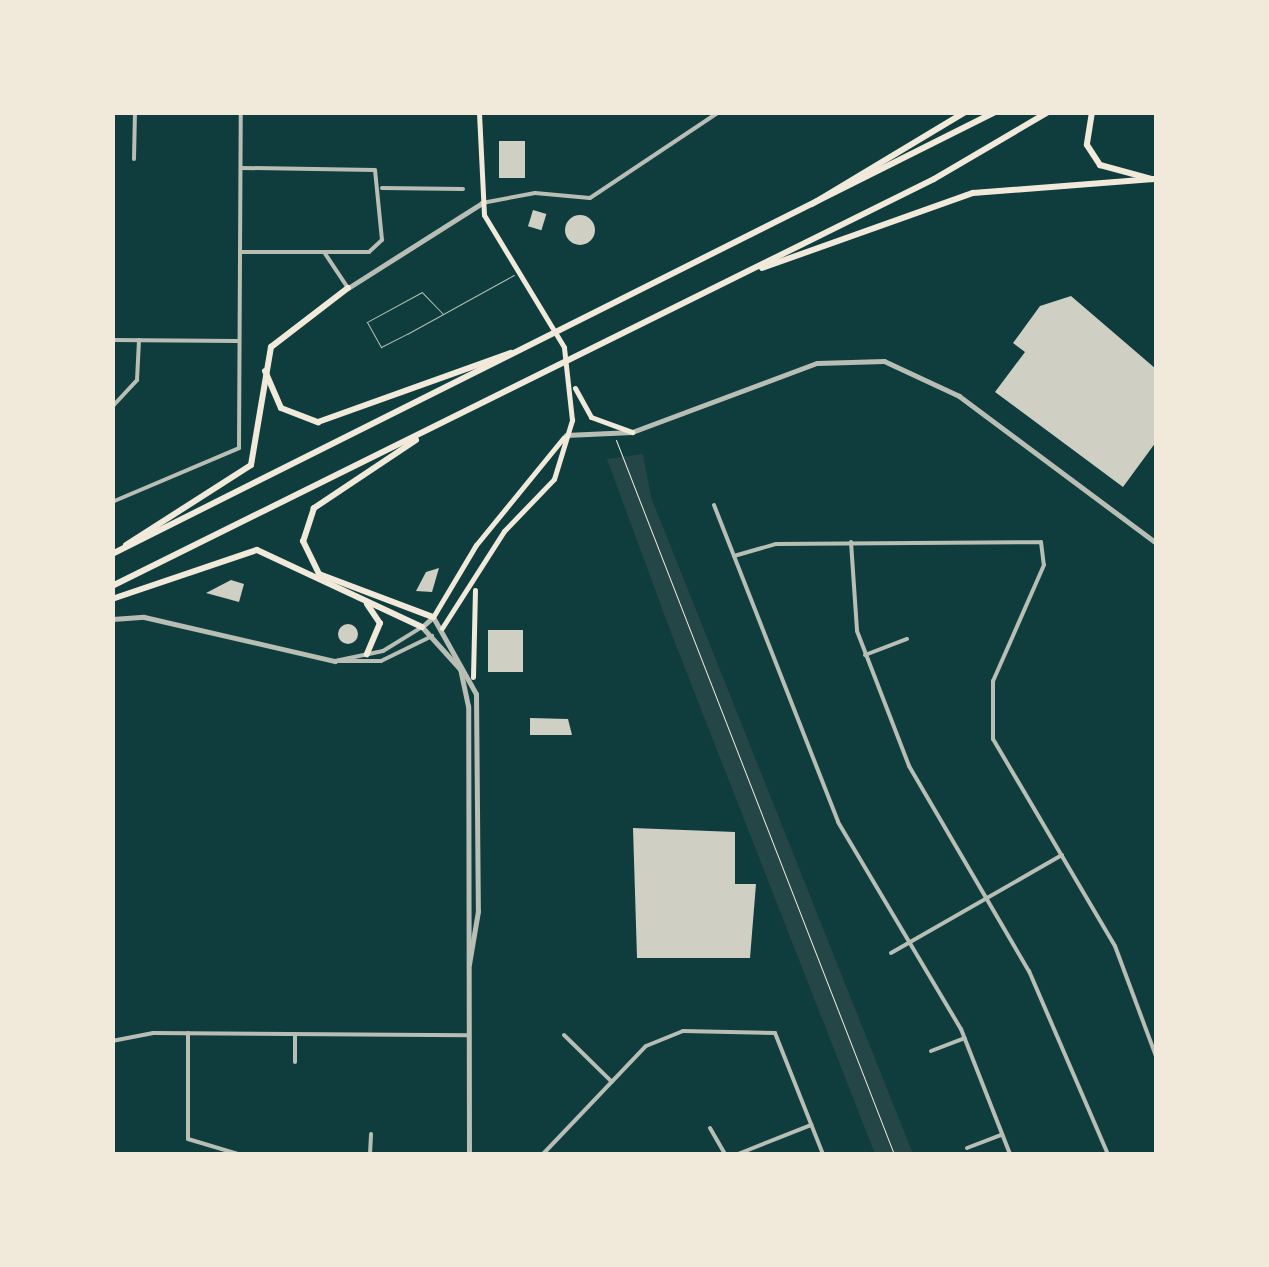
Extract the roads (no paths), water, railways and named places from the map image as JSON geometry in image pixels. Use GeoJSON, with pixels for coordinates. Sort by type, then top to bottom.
{"type":"FeatureCollection","features":[{"type":"Feature","properties":{"kind":"highway"},"geometry":{"type":"LineString","coordinates":[[786,221],[965,112]]}},
{"type":"Feature","properties":{"kind":"highway"},"geometry":{"type":"LineString","coordinates":[[116,553],[786,221],[996,112]]}},
{"type":"Feature","properties":{"kind":"highway"},"geometry":{"type":"LineString","coordinates":[[112,586],[600,346],[1048,112]]}},
{"type":"Feature","properties":{"kind":"highway"},"geometry":{"type":"LineString","coordinates":[[746,272],[983,191],[1152,179],[1100,166],[1087,145],[1092,112]]}},
{"type":"Feature","properties":{"kind":"highway"},"geometry":{"type":"LineString","coordinates":[[116,553],[256,459],[264,366],[288,328],[348,288]]}},
{"type":"Feature","properties":{"kind":"highway"},"geometry":{"type":"LineString","coordinates":[[264,366],[281,408],[318,422],[527,350]]}},
{"type":"Feature","properties":{"kind":"highway"},"geometry":{"type":"LineString","coordinates":[[427,430],[314,508],[303,540],[319,574],[433,617]]}},
{"type":"Feature","properties":{"kind":"highway"},"geometry":{"type":"LineString","coordinates":[[112,600],[258,550],[422,628]]}},
{"type":"Feature","properties":{"kind":"highway"},"geometry":{"type":"LineString","coordinates":[[366,604],[380,624],[367,654]]}},
{"type":"Feature","properties":{"kind":"main road"},"geometry":{"type":"LineString","coordinates":[[479,112],[482,203],[520,272],[550,316],[574,386],[591,417],[632,432]]}},
{"type":"Feature","properties":{"kind":"main road"},"geometry":{"type":"LineString","coordinates":[[442,628],[476,586],[504,532],[554,479],[574,386]]}},
{"type":"Feature","properties":{"kind":"main road"},"geometry":{"type":"LineString","coordinates":[[433,617],[476,545],[566,434]]}},
{"type":"Feature","properties":{"kind":"main road"},"geometry":{"type":"LineString","coordinates":[[473,677],[476,586]]}},
{"type":"Feature","properties":{"kind":"street"},"geometry":{"type":"LineString","coordinates":[[134,158],[135,112]]}},
{"type":"Feature","properties":{"kind":"street"},"geometry":{"type":"LineString","coordinates":[[112,502],[236,451],[240,438],[242,112]]}},
{"type":"Feature","properties":{"kind":"street"},"geometry":{"type":"LineString","coordinates":[[324,252],[348,288],[482,203],[535,193],[590,198],[719,112]]}},
{"type":"Feature","properties":{"kind":"street"},"geometry":{"type":"LineString","coordinates":[[241,168],[370,168],[382,188],[380,246],[324,252],[241,252]]}},
{"type":"Feature","properties":{"kind":"street"},"geometry":{"type":"LineString","coordinates":[[382,188],[462,189]]}},
{"type":"Feature","properties":{"kind":"street"},"geometry":{"type":"LineString","coordinates":[[112,340],[240,341]]}},
{"type":"Feature","properties":{"kind":"street"},"geometry":{"type":"LineString","coordinates":[[112,407],[137,380],[140,340]]}},
{"type":"Feature","properties":{"kind":"street"},"geometry":{"type":"LineString","coordinates":[[566,434],[632,432],[817,363],[884,361],[959,396],[1156,543]]}},
{"type":"Feature","properties":{"kind":"street"},"geometry":{"type":"LineString","coordinates":[[714,504],[838,822],[912,941],[964,1038],[1010,1154]]}},
{"type":"Feature","properties":{"kind":"street"},"geometry":{"type":"LineString","coordinates":[[851,542],[865,656],[923,799],[987,897],[1108,1154]]}},
{"type":"Feature","properties":{"kind":"street"},"geometry":{"type":"LineString","coordinates":[[734,556],[765,544],[1041,542],[1044,564],[998,666],[990,720],[1004,763],[1115,946],[1156,1056]]}},
{"type":"Feature","properties":{"kind":"street"},"geometry":{"type":"LineString","coordinates":[[112,619],[144,617],[335,661],[381,661],[442,628]]}},
{"type":"Feature","properties":{"kind":"street"},"geometry":{"type":"LineString","coordinates":[[335,661],[367,654],[422,628],[433,617],[473,677],[478,911],[468,964]]}},
{"type":"Feature","properties":{"kind":"street"},"geometry":{"type":"LineString","coordinates":[[422,628],[432,636],[467,694],[468,1154]]}},
{"type":"Feature","properties":{"kind":"street"},"geometry":{"type":"LineString","coordinates":[[865,656],[907,639]]}},
{"type":"Feature","properties":{"kind":"street"},"geometry":{"type":"LineString","coordinates":[[891,953],[1062,855]]}},
{"type":"Feature","properties":{"kind":"street"},"geometry":{"type":"LineString","coordinates":[[542,1154],[612,1082],[668,1034],[769,1032],[823,1154]]}},
{"type":"Feature","properties":{"kind":"street"},"geometry":{"type":"LineString","coordinates":[[112,1041],[188,1033],[468,1035]]}},
{"type":"Feature","properties":{"kind":"street"},"geometry":{"type":"LineString","coordinates":[[188,1033],[188,1138],[238,1154]]}},
{"type":"Feature","properties":{"kind":"street"},"geometry":{"type":"LineString","coordinates":[[295,1034],[295,1062]]}},
{"type":"Feature","properties":{"kind":"street"},"geometry":{"type":"LineString","coordinates":[[564,1035],[612,1082]]}},
{"type":"Feature","properties":{"kind":"street"},"geometry":{"type":"LineString","coordinates":[[930,1051],[964,1038]]}},
{"type":"Feature","properties":{"kind":"street"},"geometry":{"type":"LineString","coordinates":[[738,1154],[812,1126]]}},
{"type":"Feature","properties":{"kind":"street"},"geometry":{"type":"LineString","coordinates":[[710,1128],[725,1154]]}},
{"type":"Feature","properties":{"kind":"street"},"geometry":{"type":"LineString","coordinates":[[370,1154],[371,1134]]}},
{"type":"Feature","properties":{"kind":"street"},"geometry":{"type":"LineString","coordinates":[[967,1148],[1001,1135]]}},
{"type":"Feature","properties":{"kind":"lane"},"geometry":{"type":"LineString","coordinates":[[444,314],[422,292],[368,322],[381,346],[444,314],[520,272]]}}]}
